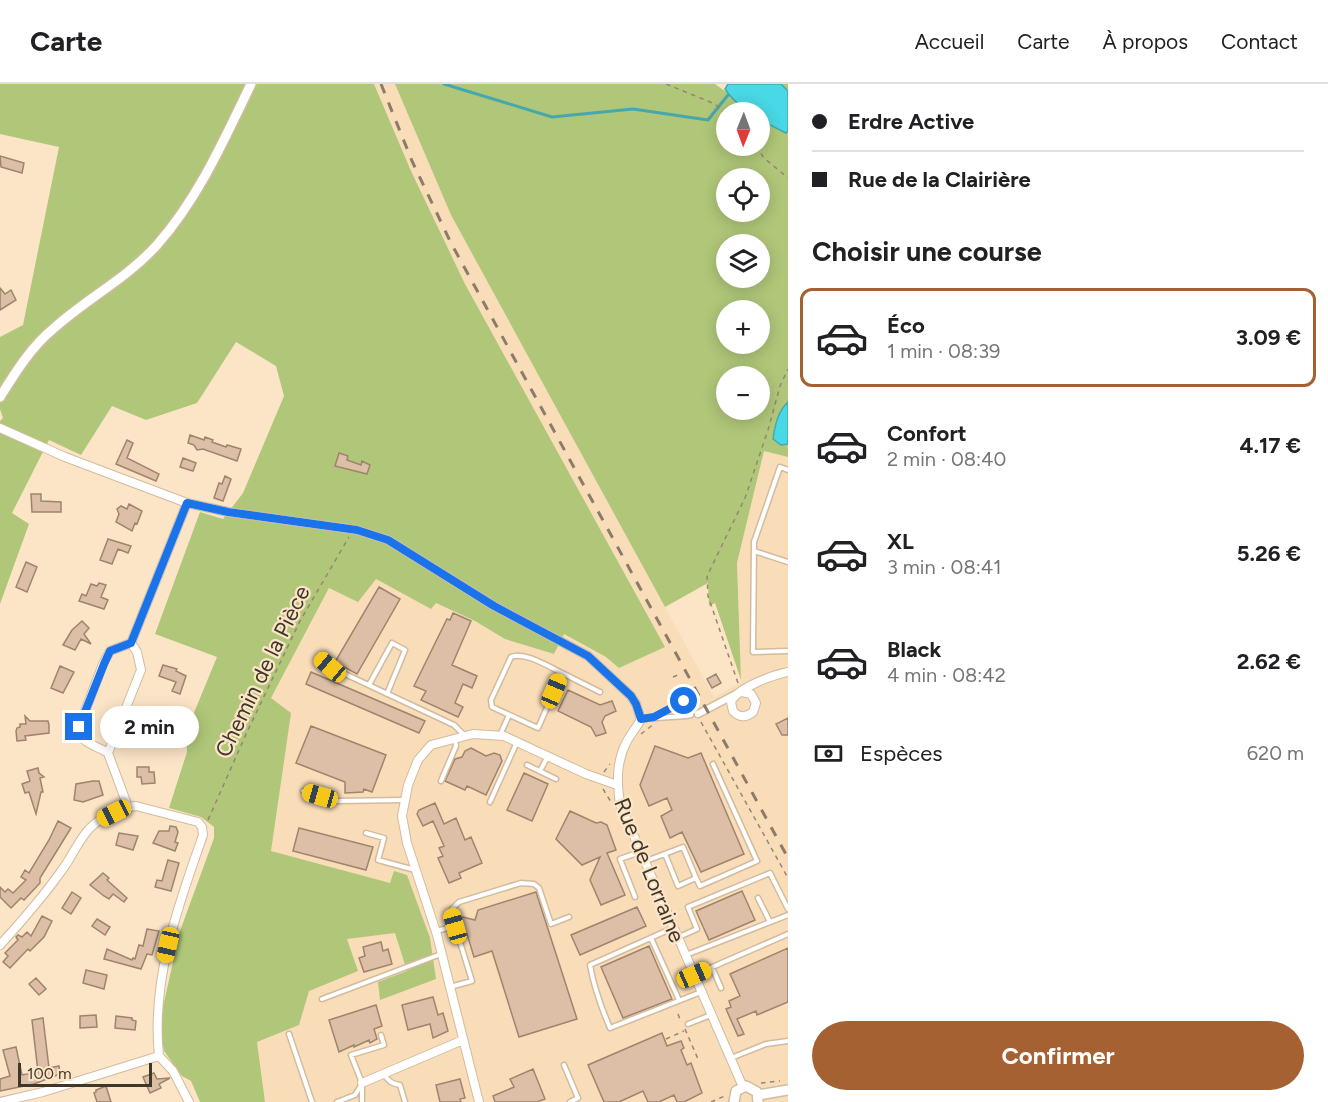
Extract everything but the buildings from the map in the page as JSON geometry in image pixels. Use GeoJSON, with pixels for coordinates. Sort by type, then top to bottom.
{"type":"FeatureCollection","features":[{"type":"Feature","properties":{"kind":"street"},"geometry":{"type":"LineString","coordinates":[[0,397],[33,349],[47,333],[123,277],[156,246],[176,221],[205,175],[251,84]]}},
{"type":"Feature","properties":{"kind":"street"},"geometry":{"type":"LineString","coordinates":[[0,428],[65,457],[187,503],[228,512],[351,529],[388,540],[494,606],[588,656],[631,696],[641,719]]}},
{"type":"Feature","properties":{"kind":"street"},"geometry":{"type":"LineString","coordinates":[[108,753],[82,740],[78,735],[79,727],[110,651],[131,643],[187,503]]}},
{"type":"Feature","properties":{"kind":"street"},"geometry":{"type":"LineString","coordinates":[[128,807],[108,753],[141,670],[137,652],[131,643]]}},
{"type":"Feature","properties":{"kind":"street"},"geometry":{"type":"LineString","coordinates":[[697,714],[772,676],[788,672]]}},
{"type":"Feature","properties":{"kind":"street","name":"Rue de Lorraine"},"geometry":{"type":"LineString","coordinates":[[641,719],[626,742],[619,762],[617,785],[620,804],[742,1087]]}},
{"type":"Feature","properties":{"kind":"street"},"geometry":{"type":"LineString","coordinates":[[479,1102],[435,931],[407,843],[402,816],[404,800],[418,759],[430,745],[464,736],[500,735],[617,785]]}},
{"type":"Feature","properties":{"kind":"street"},"geometry":{"type":"LineString","coordinates":[[0,945],[40,900],[91,827],[100,819],[128,807],[144,806],[198,822],[202,827],[203,835],[172,927],[158,1006],[157,1036],[159,1056],[173,1071],[189,1102]]}},
{"type":"Feature","properties":{"kind":"street"},"geometry":{"type":"LineString","coordinates":[[362,1083],[463,1041]]}},
{"type":"Feature","properties":{"kind":"street"},"geometry":{"type":"LineString","coordinates":[[0,1102],[43,1092],[159,1056]]}},
{"type":"Feature","properties":{"kind":"street"},"geometry":{"type":"LineString","coordinates":[[731,1101],[736,1091],[742,1087],[750,1087],[758,1098],[788,1090]]}},
{"type":"Feature","properties":{"kind":"lane"},"geometry":{"type":"LineString","coordinates":[[788,470],[780,467],[754,542],[753,652],[788,651]]}},
{"type":"Feature","properties":{"kind":"lane"},"geometry":{"type":"LineString","coordinates":[[754,551],[788,562]]}},
{"type":"Feature","properties":{"kind":"lane"},"geometry":{"type":"LineString","coordinates":[[369,685],[392,643],[405,650],[387,694]]}},
{"type":"Feature","properties":{"kind":"lane"},"geometry":{"type":"LineString","coordinates":[[562,673],[538,728],[492,707],[491,700],[512,657],[516,656],[531,659],[562,673],[600,692]]}},
{"type":"Feature","properties":{"kind":"lane"},"geometry":{"type":"LineString","coordinates":[[319,658],[330,667],[454,725],[464,736]]}},
{"type":"Feature","properties":{"kind":"lane"},"geometry":{"type":"LineString","coordinates":[[641,719],[654,717],[684,701],[697,714]]}},
{"type":"Feature","properties":{"kind":"lane"},"geometry":{"type":"LineString","coordinates":[[641,719],[697,714]]}},
{"type":"Feature","properties":{"kind":"lane"},"geometry":{"type":"LineString","coordinates":[[500,735],[509,715]]}},
{"type":"Feature","properties":{"kind":"lane"},"geometry":{"type":"LineString","coordinates":[[441,781],[456,746],[455,738]]}},
{"type":"Feature","properties":{"kind":"lane"},"geometry":{"type":"LineString","coordinates":[[490,802],[517,742]]}},
{"type":"Feature","properties":{"kind":"lane"},"geometry":{"type":"LineString","coordinates":[[540,771],[548,756]]}},
{"type":"Feature","properties":{"kind":"lane"},"geometry":{"type":"LineString","coordinates":[[644,862],[683,847],[700,886],[757,861],[713,764]]}},
{"type":"Feature","properties":{"kind":"lane"},"geometry":{"type":"LineString","coordinates":[[527,765],[556,778]]}},
{"type":"Feature","properties":{"kind":"lane"},"geometry":{"type":"LineString","coordinates":[[303,791],[337,801],[404,800]]}},
{"type":"Feature","properties":{"kind":"lane"},"geometry":{"type":"LineString","coordinates":[[366,833],[384,837],[378,860],[416,870]]}},
{"type":"Feature","properties":{"kind":"lane"},"geometry":{"type":"LineString","coordinates":[[635,897],[620,859],[640,852]]}},
{"type":"Feature","properties":{"kind":"lane"},"geometry":{"type":"LineString","coordinates":[[665,854],[678,886],[696,879]]}},
{"type":"Feature","properties":{"kind":"lane"},"geometry":{"type":"LineString","coordinates":[[678,938],[697,929],[688,908],[770,873],[788,909]]}},
{"type":"Feature","properties":{"kind":"lane"},"geometry":{"type":"LineString","coordinates":[[450,987],[472,981],[452,909],[459,902],[521,883],[534,884],[539,888],[550,924],[569,917]]}},
{"type":"Feature","properties":{"kind":"lane"},"geometry":{"type":"LineString","coordinates":[[758,898],[770,922]]}},
{"type":"Feature","properties":{"kind":"lane"},"geometry":{"type":"LineString","coordinates":[[685,955],[788,915]]}},
{"type":"Feature","properties":{"kind":"lane"},"geometry":{"type":"LineString","coordinates":[[435,931],[455,926]]}},
{"type":"Feature","properties":{"kind":"lane"},"geometry":{"type":"LineString","coordinates":[[673,928],[590,965],[599,1003],[610,1028],[701,992]]}},
{"type":"Feature","properties":{"kind":"lane"},"geometry":{"type":"LineString","coordinates":[[694,975],[786,935]]}},
{"type":"Feature","properties":{"kind":"lane"},"geometry":{"type":"LineString","coordinates":[[651,938],[679,1001]]}},
{"type":"Feature","properties":{"kind":"lane"},"geometry":{"type":"LineString","coordinates":[[322,999],[441,954]]}},
{"type":"Feature","properties":{"kind":"lane"},"geometry":{"type":"LineString","coordinates":[[712,967],[721,988]]}},
{"type":"Feature","properties":{"kind":"lane"},"geometry":{"type":"LineString","coordinates":[[688,1024],[711,1015]]}},
{"type":"Feature","properties":{"kind":"lane"},"geometry":{"type":"LineString","coordinates":[[289,1034],[312,1102]]}},
{"type":"Feature","properties":{"kind":"lane"},"geometry":{"type":"LineString","coordinates":[[362,1102],[362,1083],[351,1056],[384,1045],[381,1035]]}},
{"type":"Feature","properties":{"kind":"lane"},"geometry":{"type":"LineString","coordinates":[[730,1058],[766,1044],[788,1041]]}},
{"type":"Feature","properties":{"kind":"lane"},"geometry":{"type":"LineString","coordinates":[[564,1065],[578,1098],[570,1102]]}},
{"type":"Feature","properties":{"kind":"lane"},"geometry":{"type":"LineString","coordinates":[[384,1074],[393,1084],[400,1085],[405,1102]]}},
{"type":"Feature","properties":{"kind":"lane"},"geometry":{"type":"LineString","coordinates":[[337,1102],[355,1095],[362,1083]]}},
{"type":"Feature","properties":{"kind":"path"},"geometry":{"type":"LineString","coordinates":[[666,84],[716,105]]}},
{"type":"Feature","properties":{"kind":"path"},"geometry":{"type":"LineString","coordinates":[[679,88],[681,84]]}},
{"type":"Feature","properties":{"kind":"path"},"geometry":{"type":"LineString","coordinates":[[763,156],[788,178]]}},
{"type":"Feature","properties":{"kind":"path"},"geometry":{"type":"LineString","coordinates":[[739,693],[708,596],[707,576],[745,498],[780,386],[788,369]]}},
{"type":"Feature","properties":{"kind":"path","name":"Chemin de la Pièce"},"geometry":{"type":"LineString","coordinates":[[202,827],[208,821],[300,621],[350,535],[351,529]]}},
{"type":"Feature","properties":{"kind":"path"},"geometry":{"type":"LineString","coordinates":[[673,677],[680,674]]}},
{"type":"Feature","properties":{"kind":"path"},"geometry":{"type":"LineString","coordinates":[[697,714],[788,878]]}},
{"type":"Feature","properties":{"kind":"path"},"geometry":{"type":"LineString","coordinates":[[678,1014],[698,1059]]}},
{"type":"Feature","properties":{"kind":"path"},"geometry":{"type":"LineString","coordinates":[[666,1039],[685,1030]]}},
{"type":"Feature","properties":{"kind":"shaded area"},"geometry":{"type":"Polygon","coordinates":[[[374,84],[395,84],[451,215],[714,697],[741,682],[737,563],[764,451],[788,457],[788,1102],[265,1102],[257,1042],[271,698],[330,587],[376,579],[431,609],[436,603],[475,621],[505,639],[555,654],[563,634],[606,657],[619,668],[665,647],[465,284],[411,171],[374,84]]]}},
{"type":"Feature","properties":{"kind":"green space"},"geometry":{"type":"Polygon","coordinates":[[[0,84],[374,84],[411,171],[465,284],[665,647],[619,668],[606,657],[564,634],[554,654],[505,639],[475,621],[436,603],[431,609],[376,579],[358,602],[329,588],[271,698],[291,713],[271,851],[390,883],[394,871],[407,875],[430,938],[436,979],[380,1000],[378,982],[407,971],[395,933],[347,939],[358,971],[309,991],[299,1025],[257,1042],[265,1102],[200,1102],[191,1081],[182,1076],[164,1051],[161,1033],[162,1011],[180,931],[214,838],[214,827],[201,817],[169,808],[187,752],[186,732],[217,657],[155,634],[200,512],[223,519],[243,493],[284,396],[276,366],[236,342],[197,403],[146,420],[112,406],[81,455],[49,440],[12,513],[29,524],[0,604],[0,421],[3,418],[0,409],[0,337],[23,325],[59,147],[0,134],[0,84]]]}},
{"type":"Feature","properties":{"kind":"green space"},"geometry":{"type":"Polygon","coordinates":[[[395,84],[715,84],[729,94],[742,84],[788,84],[788,457],[764,451],[737,563],[741,680],[715,603],[709,606],[708,583],[665,607],[451,215],[395,84]]]}},
{"type":"Feature","properties":{"kind":"water"},"geometry":{"type":"Polygon","coordinates":[[[728,84],[781,84],[788,91],[788,131],[786,133],[770,125],[770,102],[737,102],[725,89],[728,84]]]}},
{"type":"Feature","properties":{"kind":"water"},"geometry":{"type":"Polygon","coordinates":[[[788,402],[788,444],[781,445],[773,439],[779,414],[788,402]]]}},
{"type":"Feature","properties":{"kind":"waterway"},"geometry":{"type":"LineString","coordinates":[[444,84],[552,117],[633,109],[708,120],[728,95]]}},
{"type":"Feature","properties":{"kind":"railway"},"geometry":{"type":"LineString","coordinates":[[381,84],[412,161],[451,243],[788,858]]}},
{"type":"Feature","properties":{"kind":"route"},"geometry":{"type":"LineString","coordinates":[[79,727],[110,651],[131,643],[187,503],[228,512],[357,530],[388,540],[494,606],[588,656],[631,696],[641,719],[654,717],[684,701]]}}]}
